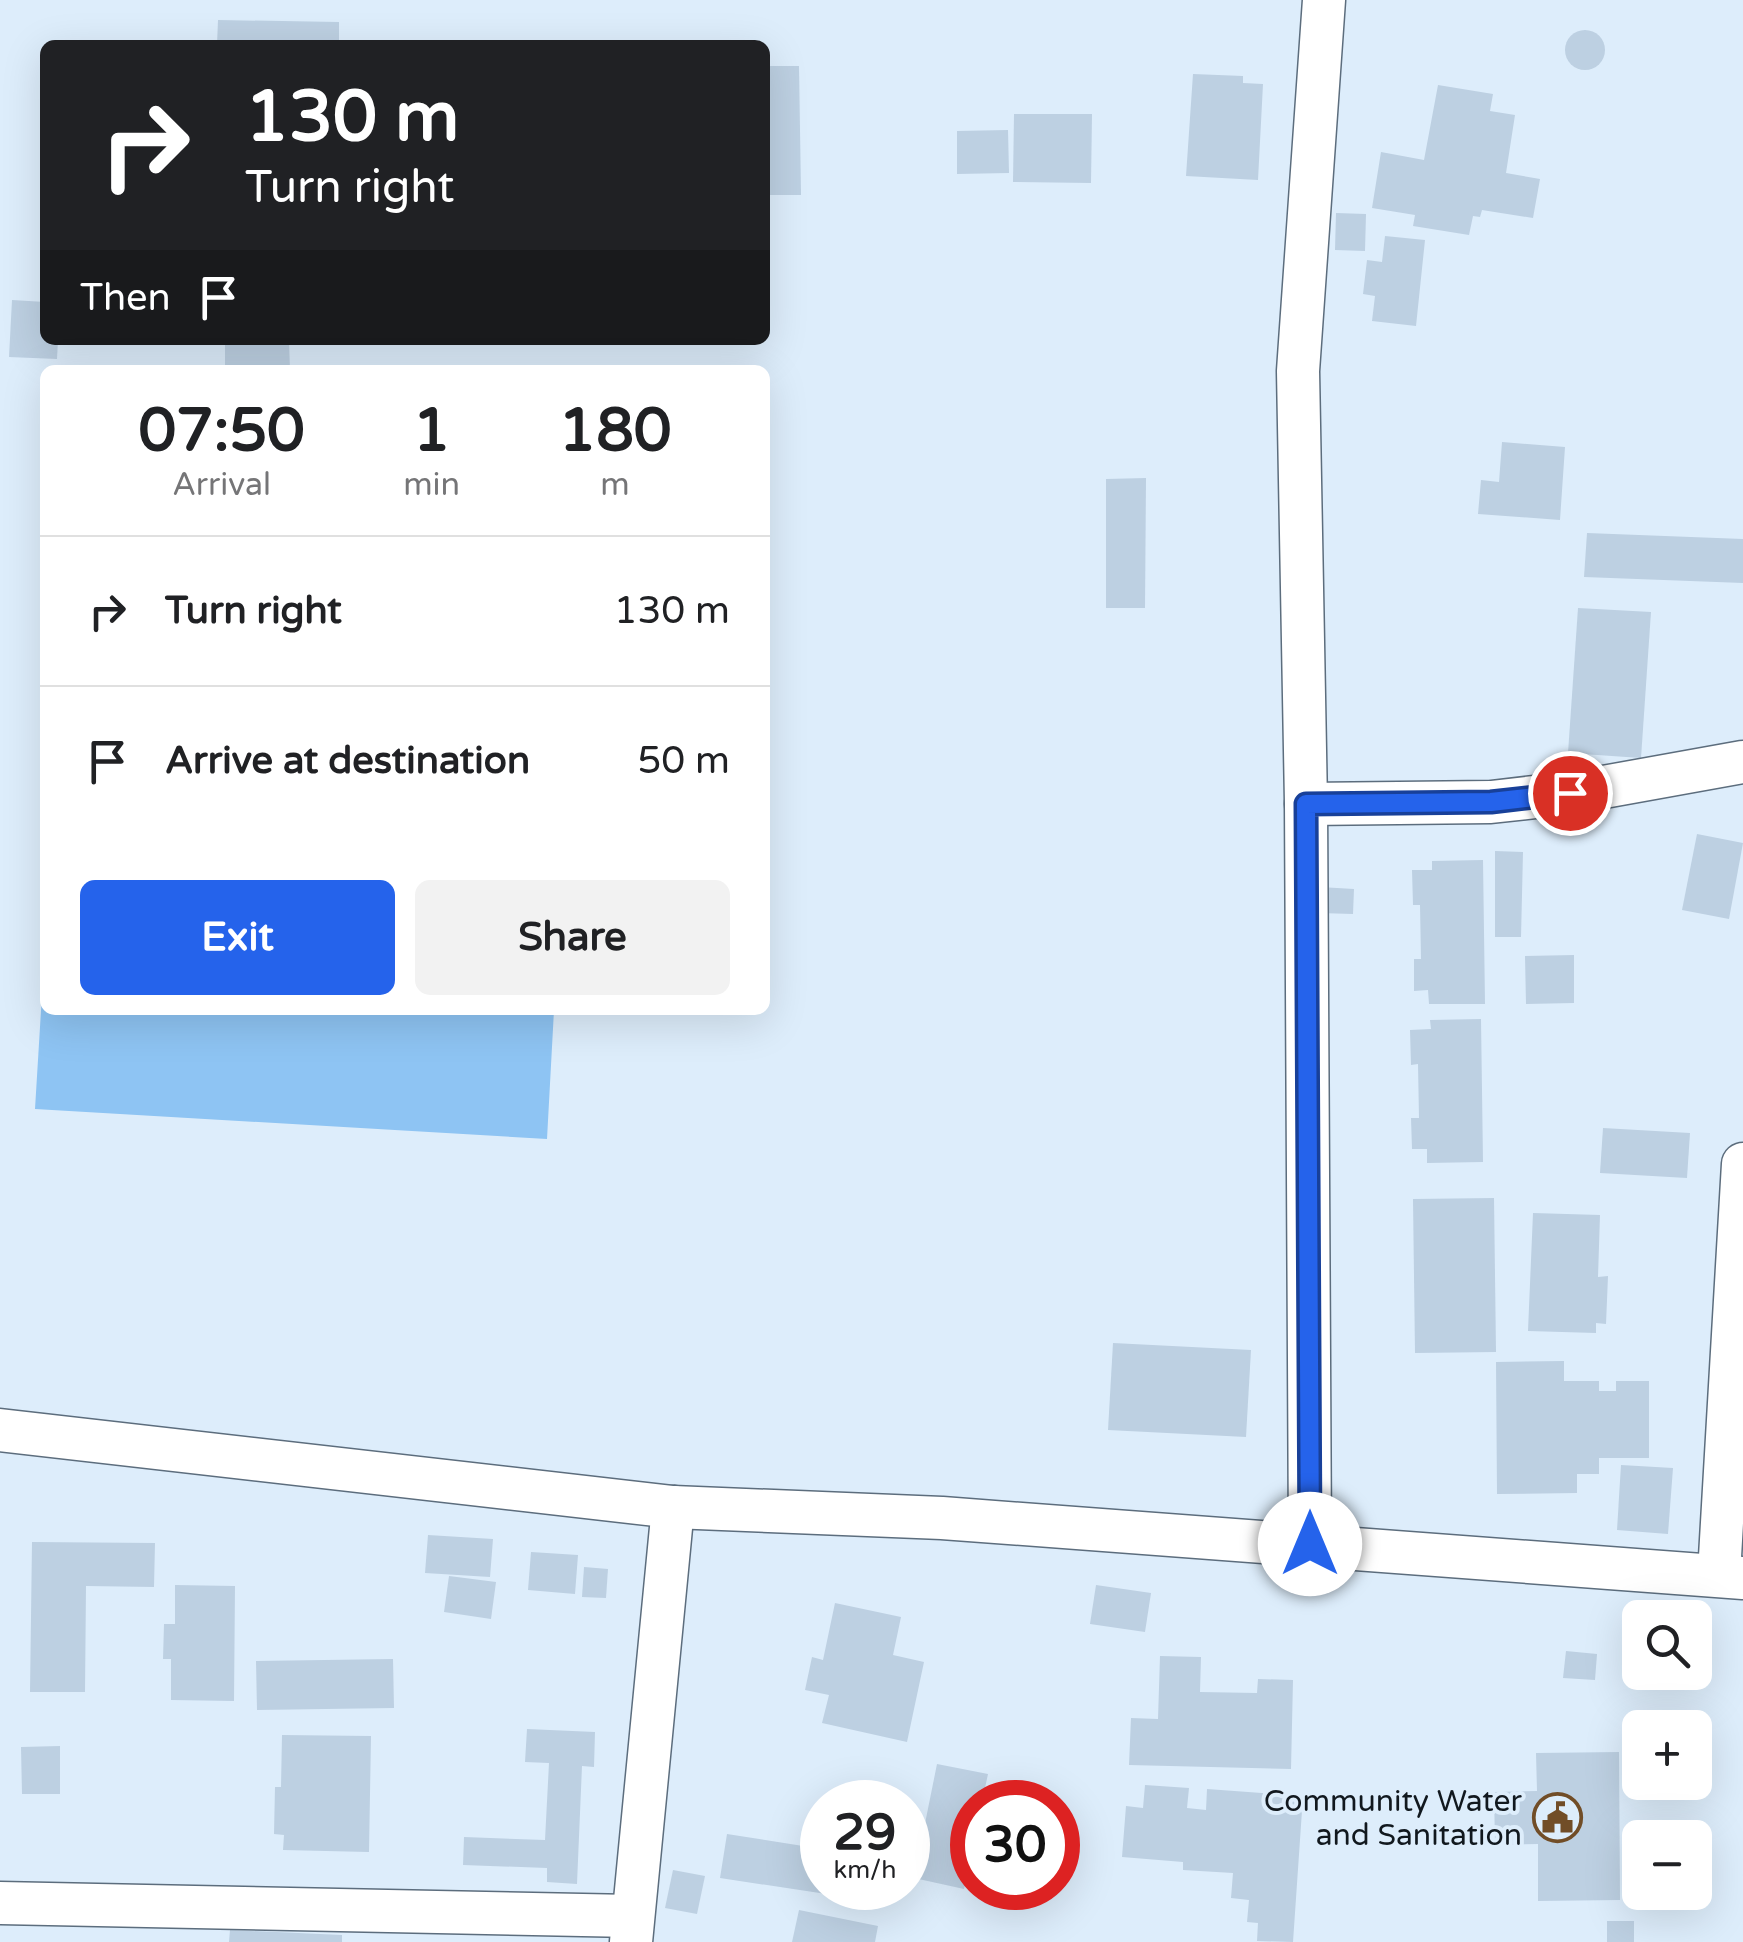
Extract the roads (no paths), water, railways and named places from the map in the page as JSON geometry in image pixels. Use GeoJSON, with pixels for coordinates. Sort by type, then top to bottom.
{"type":"FeatureCollection","features":[{"type":"Feature","properties":{"kind":"street"},"geometry":{"type":"LineString","coordinates":[[1310,1544],[1306,804],[1298,371],[1324,0]]}},
{"type":"Feature","properties":{"kind":"street"},"geometry":{"type":"LineString","coordinates":[[1306,804],[1491,802],[1570,793],[1743,762]]}},
{"type":"Feature","properties":{"kind":"street"},"geometry":{"type":"LineString","coordinates":[[0,1430],[673,1507],[942,1518],[1731,1576],[1743,1164]]}},
{"type":"Feature","properties":{"kind":"street"},"geometry":{"type":"LineString","coordinates":[[0,1904],[631,1929],[673,1507]]}},
{"type":"Feature","properties":{"kind":"place","name":"Community Water and Sanitation"},"geometry":{"type":"Point","coordinates":[1557,1818]}}]}
